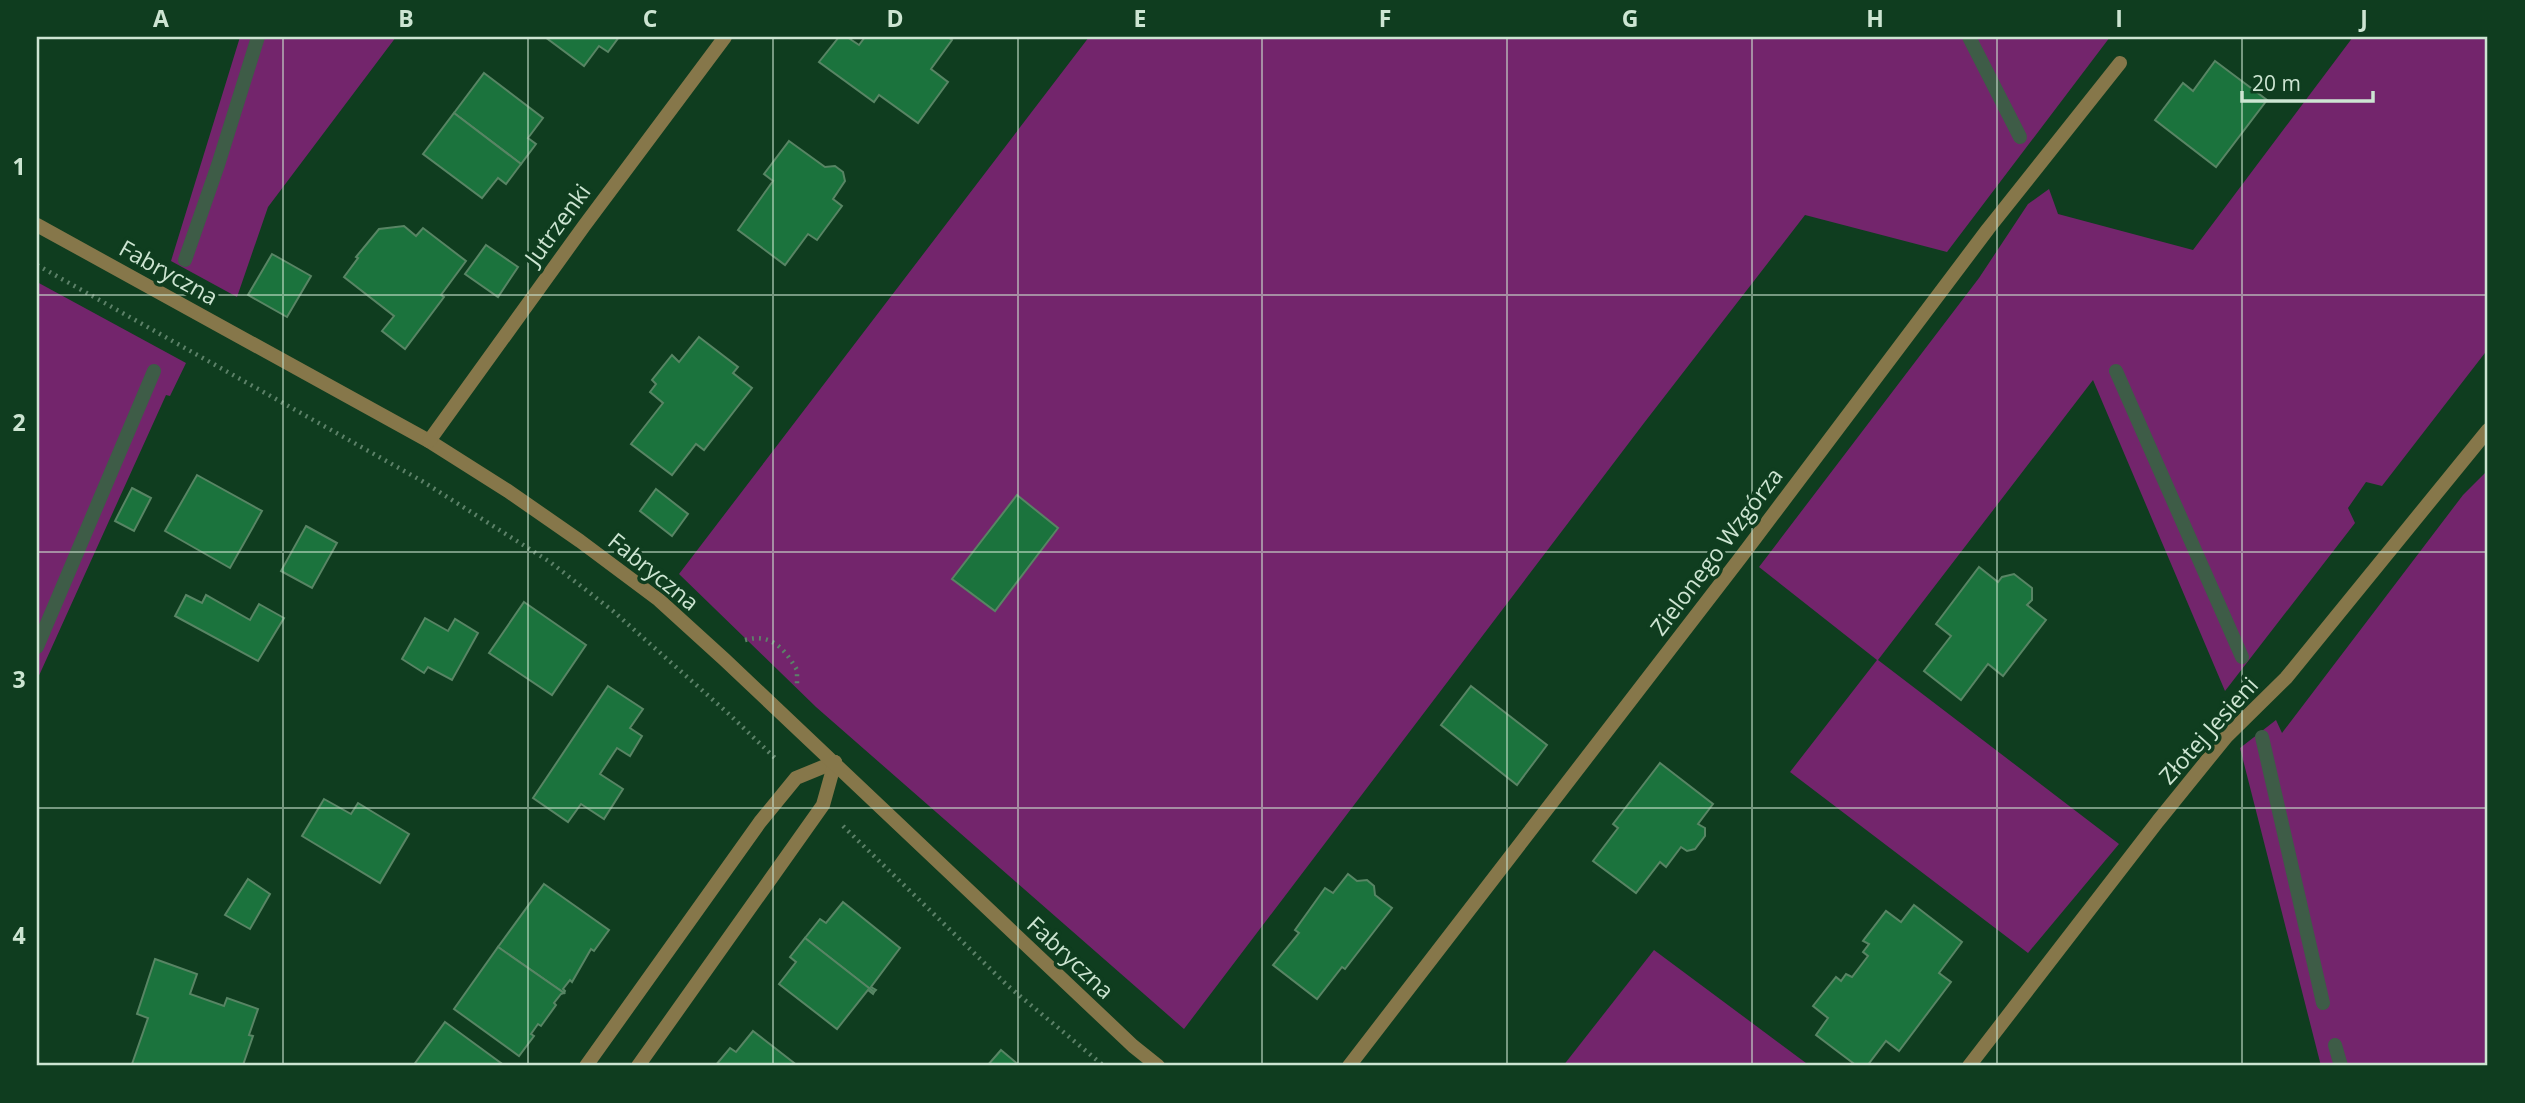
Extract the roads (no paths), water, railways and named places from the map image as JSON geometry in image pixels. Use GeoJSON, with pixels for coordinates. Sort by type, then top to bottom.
{"type":"FeatureCollection","features":[{"type":"Feature","properties":{"kind":"street","name":"Jutrzenki"},"geometry":{"type":"LineString","coordinates":[[429,441],[725,37]]}},
{"type":"Feature","properties":{"kind":"street","name":"Zielonego Wzgórza"},"geometry":{"type":"LineString","coordinates":[[1349,1066],[1741,557],[1979,240],[2120,63]]}},
{"type":"Feature","properties":{"kind":"street","name":"Fabryczna"},"geometry":{"type":"LineString","coordinates":[[37,225],[429,441],[508,491],[659,600],[835,762],[999,921],[1158,1066]]}},
{"type":"Feature","properties":{"kind":"street","name":"Złotej Jesieni"},"geometry":{"type":"LineString","coordinates":[[1969,1066],[2226,737],[2286,678],[2488,430]]}},
{"type":"Feature","properties":{"kind":"street"},"geometry":{"type":"LineString","coordinates":[[586,1066],[760,822],[796,778],[835,762]]}},
{"type":"Feature","properties":{"kind":"street"},"geometry":{"type":"LineString","coordinates":[[638,1066],[822,805],[835,762]]}},
{"type":"Feature","properties":{"kind":"waterway"},"geometry":{"type":"LineString","coordinates":[[185,260],[258,37]]}},
{"type":"Feature","properties":{"kind":"waterway"},"geometry":{"type":"LineString","coordinates":[[1969,37],[2020,137]]}},
{"type":"Feature","properties":{"kind":"waterway"},"geometry":{"type":"LineString","coordinates":[[37,647],[154,371]]}},
{"type":"Feature","properties":{"kind":"waterway"},"geometry":{"type":"LineString","coordinates":[[2116,371],[2242,657]]}},
{"type":"Feature","properties":{"kind":"waterway"},"geometry":{"type":"LineString","coordinates":[[2262,737],[2323,1003]]}},
{"type":"Feature","properties":{"kind":"waterway"},"geometry":{"type":"LineString","coordinates":[[2335,1045],[2341,1066]]}}]}
